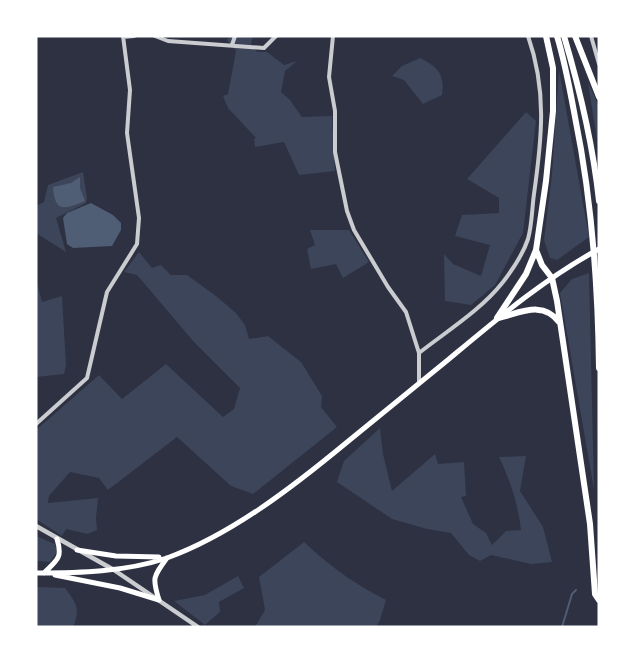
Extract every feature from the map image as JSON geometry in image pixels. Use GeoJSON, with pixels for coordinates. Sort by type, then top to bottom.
{"type":"FeatureCollection","features":[{"type":"Feature","properties":{"kind":"highway"},"geometry":{"type":"LineString","coordinates":[[497,318],[526,274],[536,250],[553,111],[553,68],[546,36]]}},
{"type":"Feature","properties":{"kind":"highway"},"geometry":{"type":"LineString","coordinates":[[557,36],[570,87],[584,161],[597,276],[599,368]]}},
{"type":"Feature","properties":{"kind":"highway"},"geometry":{"type":"LineString","coordinates":[[564,36],[578,81],[599,201]]}},
{"type":"Feature","properties":{"kind":"highway"},"geometry":{"type":"LineString","coordinates":[[575,36],[599,97]]}},
{"type":"Feature","properties":{"kind":"highway"},"geometry":{"type":"LineString","coordinates":[[536,250],[542,265],[552,278],[561,324],[590,524],[595,594],[599,600]]}},
{"type":"Feature","properties":{"kind":"highway"},"geometry":{"type":"LineString","coordinates":[[497,318],[539,308],[553,313],[561,324]]}},
{"type":"Feature","properties":{"kind":"main road"},"geometry":{"type":"LineString","coordinates":[[36,573],[114,570],[167,558],[244,520],[308,475],[497,318],[552,278],[599,249]]}},
{"type":"Feature","properties":{"kind":"main road"},"geometry":{"type":"LineString","coordinates":[[44,573],[60,556],[61,551],[57,539]]}},
{"type":"Feature","properties":{"kind":"main road"},"geometry":{"type":"LineString","coordinates":[[77,550],[116,556],[167,558]]}},
{"type":"Feature","properties":{"kind":"main road"},"geometry":{"type":"LineString","coordinates":[[159,600],[153,580],[154,575],[167,558]]}},
{"type":"Feature","properties":{"kind":"main road"},"geometry":{"type":"LineString","coordinates":[[44,573],[120,588],[159,600]]}},
{"type":"Feature","properties":{"kind":"street"},"geometry":{"type":"LineString","coordinates":[[36,424],[87,378],[106,292],[137,244],[139,218],[127,133],[130,90],[123,37],[134,36]]}},
{"type":"Feature","properties":{"kind":"street"},"geometry":{"type":"LineString","coordinates":[[155,36],[168,40],[264,48],[276,36]]}},
{"type":"Feature","properties":{"kind":"street"},"geometry":{"type":"LineString","coordinates":[[232,45],[235,36]]}},
{"type":"Feature","properties":{"kind":"street"},"geometry":{"type":"LineString","coordinates":[[333,36],[329,77],[335,111],[335,152],[347,211],[354,231],[406,312],[419,353],[419,383]]}},
{"type":"Feature","properties":{"kind":"street"},"geometry":{"type":"LineString","coordinates":[[419,353],[474,310],[502,284],[518,260],[528,238],[542,137],[542,99],[535,56],[528,36]]}},
{"type":"Feature","properties":{"kind":"street"},"geometry":{"type":"LineString","coordinates":[[591,36],[599,64]]}},
{"type":"Feature","properties":{"kind":"street"},"geometry":{"type":"LineString","coordinates":[[36,526],[114,570],[198,627]]}},
{"type":"Feature","properties":{"kind":"shaded area"},"geometry":{"type":"Polygon","coordinates":[[[230,36],[253,36],[251,44],[257,52],[267,52],[284,65],[297,61],[285,71],[281,92],[302,117],[332,116],[335,171],[299,175],[284,142],[255,147],[254,139],[256,138],[228,108],[223,96],[228,94],[236,51],[227,40],[230,36]]]}},
{"type":"Feature","properties":{"kind":"shaded area"},"geometry":{"type":"Polygon","coordinates":[[[420,58],[436,68],[441,76],[443,88],[442,95],[423,104],[404,80],[392,76],[402,66],[420,58]]]}},
{"type":"Feature","properties":{"kind":"shaded area"},"geometry":{"type":"Polygon","coordinates":[[[559,70],[589,237],[557,260],[550,258],[544,240],[552,174],[559,70]]]}},
{"type":"Feature","properties":{"kind":"shaded area"},"geometry":{"type":"Polygon","coordinates":[[[588,82],[599,107],[599,154],[588,82]]]}},
{"type":"Feature","properties":{"kind":"shaded area"},"geometry":{"type":"Polygon","coordinates":[[[526,112],[536,121],[523,233],[495,285],[471,305],[445,301],[444,254],[453,264],[481,276],[490,245],[455,236],[462,215],[499,213],[499,198],[467,179],[526,112]]]}},
{"type":"Feature","properties":{"kind":"shaded area"},"geometry":{"type":"Polygon","coordinates":[[[83,172],[86,203],[56,218],[66,252],[36,233],[36,206],[44,202],[48,185],[83,172]]]}},
{"type":"Feature","properties":{"kind":"shaded area"},"geometry":{"type":"Polygon","coordinates":[[[80,177],[80,188],[85,201],[67,207],[59,205],[54,196],[53,187],[71,183],[80,177]]]}},
{"type":"Feature","properties":{"kind":"shaded area"},"geometry":{"type":"Polygon","coordinates":[[[91,203],[113,215],[121,223],[121,230],[112,246],[73,248],[67,244],[63,218],[67,213],[91,203]]]}},
{"type":"Feature","properties":{"kind":"shaded area"},"geometry":{"type":"Polygon","coordinates":[[[310,230],[349,230],[369,262],[343,278],[336,264],[311,269],[307,249],[315,245],[310,230]]]}},
{"type":"Feature","properties":{"kind":"shaded area"},"geometry":{"type":"Polygon","coordinates":[[[139,252],[152,268],[161,265],[171,275],[187,275],[216,296],[236,313],[245,325],[249,339],[268,336],[301,362],[322,396],[321,407],[337,427],[253,494],[231,486],[177,437],[108,490],[99,478],[70,472],[49,496],[48,503],[98,498],[97,530],[88,534],[66,529],[62,536],[36,519],[36,430],[99,375],[122,399],[166,364],[223,417],[234,409],[240,388],[194,342],[137,275],[124,272],[139,252]]]}},
{"type":"Feature","properties":{"kind":"shaded area"},"geometry":{"type":"Polygon","coordinates":[[[589,273],[594,490],[560,293],[572,279],[589,273]]]}},
{"type":"Feature","properties":{"kind":"shaded area"},"geometry":{"type":"Polygon","coordinates":[[[36,279],[42,302],[62,296],[66,365],[64,374],[36,377],[36,279]]]}},
{"type":"Feature","properties":{"kind":"shaded area"},"geometry":{"type":"Polygon","coordinates":[[[380,428],[383,454],[392,491],[435,454],[438,464],[464,462],[466,496],[461,497],[473,524],[486,533],[492,545],[506,531],[521,530],[513,492],[499,457],[526,456],[520,491],[543,527],[552,562],[531,564],[491,555],[480,561],[469,555],[451,533],[392,519],[337,482],[344,461],[380,428]]]}},
{"type":"Feature","properties":{"kind":"shaded area"},"geometry":{"type":"Polygon","coordinates":[[[36,536],[55,544],[57,552],[50,562],[36,561],[36,536]]]}},
{"type":"Feature","properties":{"kind":"shaded area"},"geometry":{"type":"Polygon","coordinates":[[[304,542],[343,574],[386,600],[376,627],[255,627],[265,610],[259,577],[304,542]]]}},
{"type":"Feature","properties":{"kind":"shaded area"},"geometry":{"type":"Polygon","coordinates":[[[238,576],[244,588],[219,602],[220,612],[205,625],[174,601],[205,595],[238,576]]]}},
{"type":"Feature","properties":{"kind":"shaded area"},"geometry":{"type":"Polygon","coordinates":[[[36,587],[65,588],[77,610],[73,627],[36,627],[36,587]]]}},
{"type":"Feature","properties":{"kind":"waterway"},"geometry":{"type":"LineString","coordinates":[[562,627],[572,594],[576,590]]}}]}
